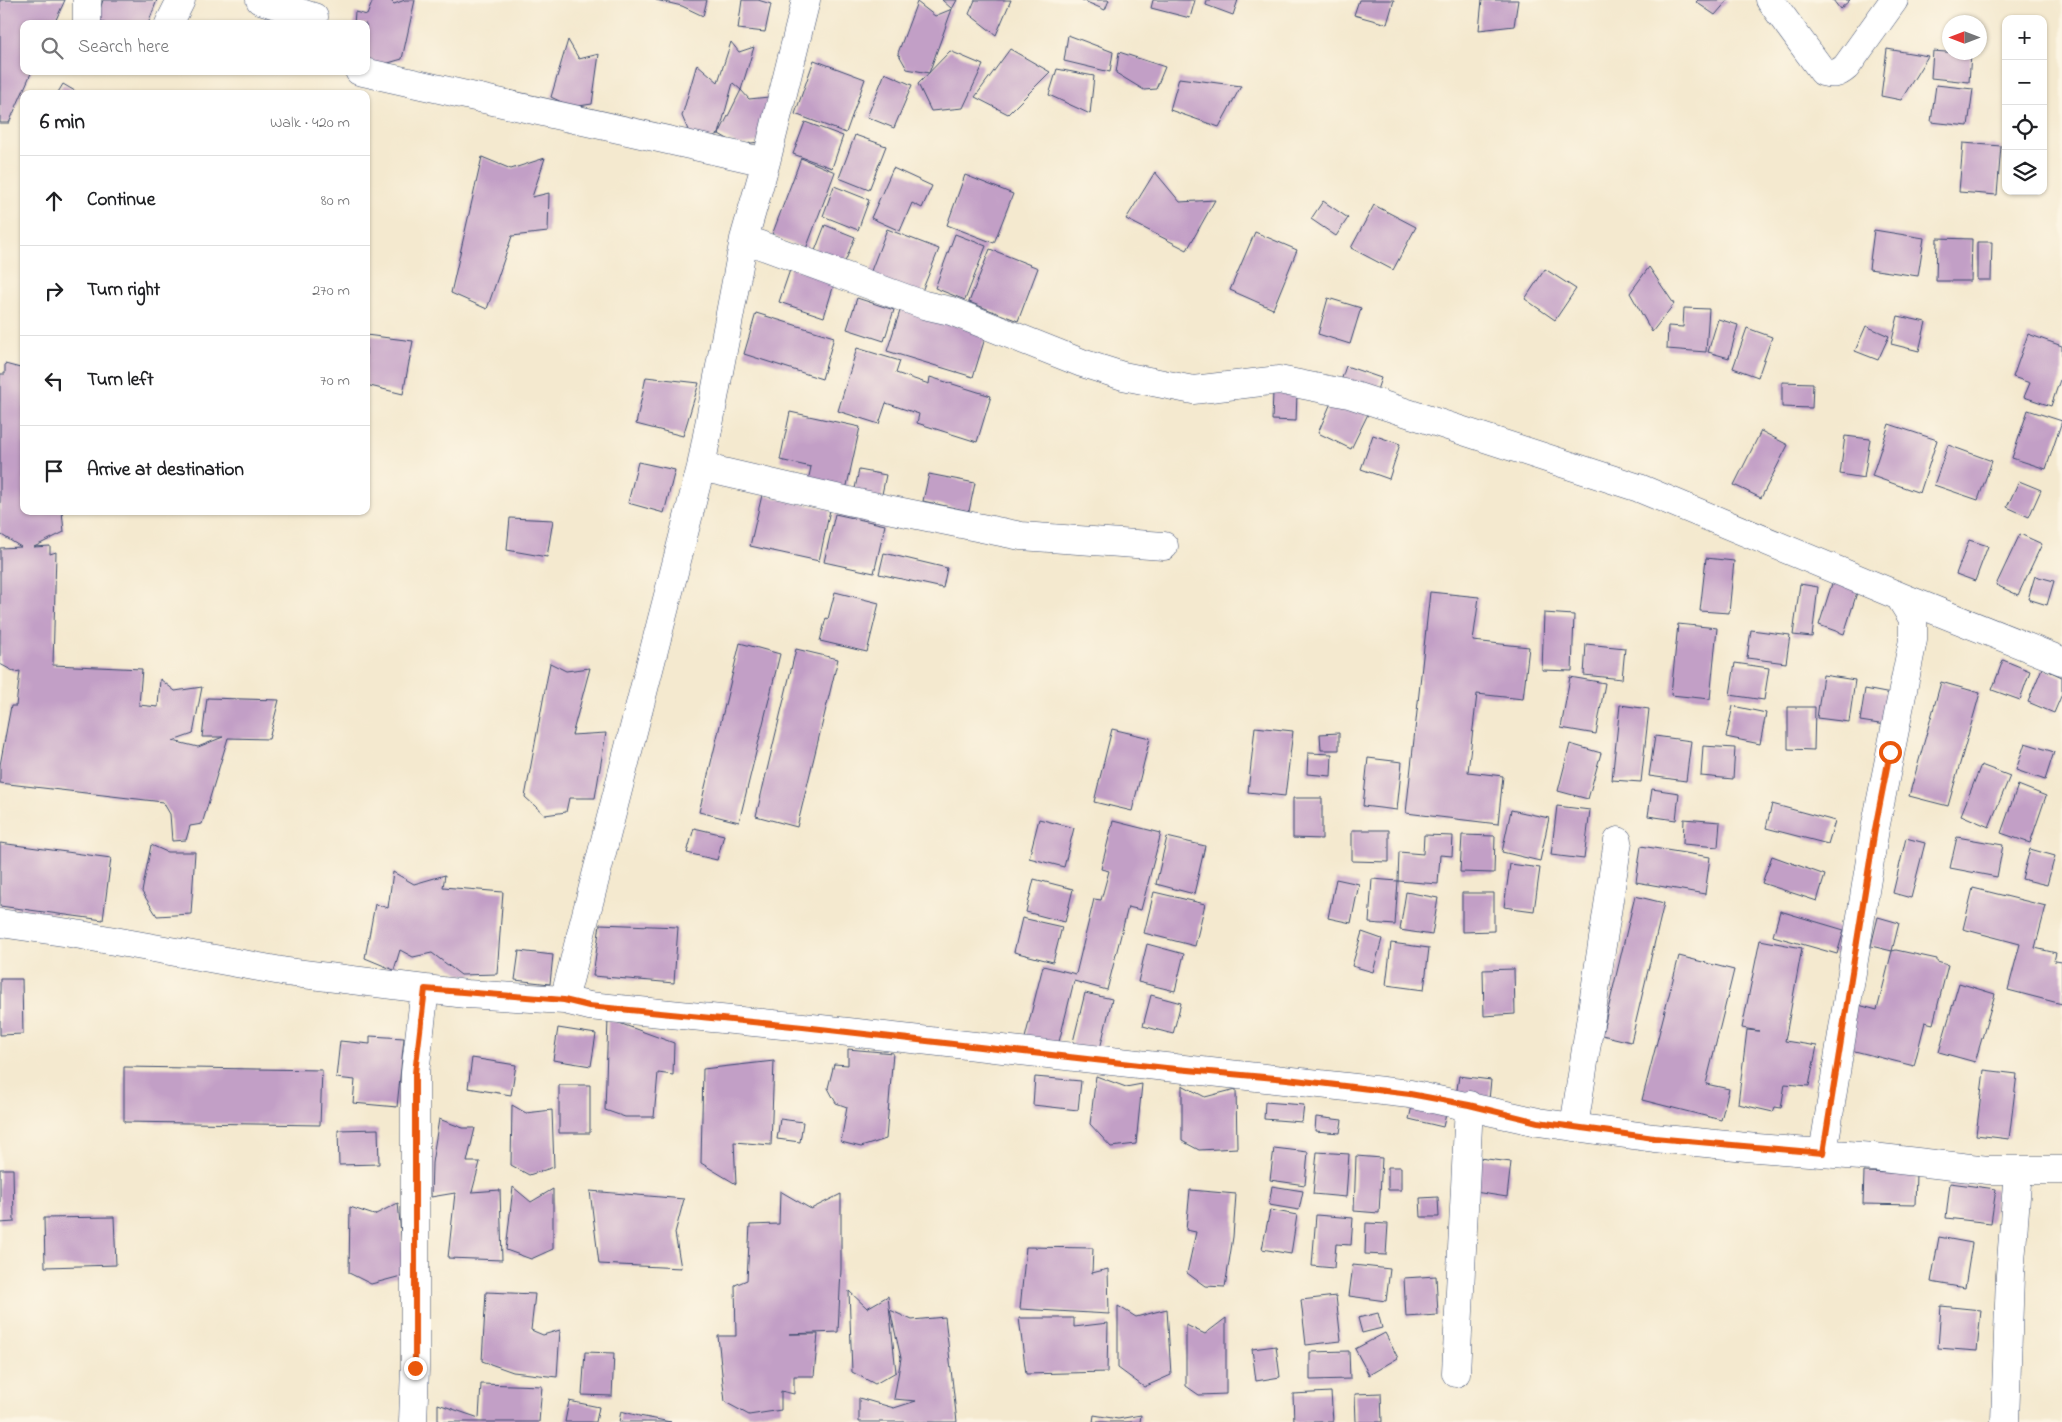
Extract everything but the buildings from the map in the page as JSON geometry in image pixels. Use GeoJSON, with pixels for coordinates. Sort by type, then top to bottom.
{"type":"FeatureCollection","features":[{"type":"Feature","properties":{"kind":"street"},"geometry":{"type":"LineString","coordinates":[[87,0],[88,20]]}},
{"type":"Feature","properties":{"kind":"street"},"geometry":{"type":"LineString","coordinates":[[171,20],[181,0]]}},
{"type":"Feature","properties":{"kind":"street"},"geometry":{"type":"LineString","coordinates":[[260,0],[315,13]]}},
{"type":"Feature","properties":{"kind":"street"},"geometry":{"type":"LineString","coordinates":[[564,1000],[701,467],[744,239],[766,162],[806,0]]}},
{"type":"Feature","properties":{"kind":"street"},"geometry":{"type":"LineString","coordinates":[[1770,0],[1823,72],[1831,74],[1839,73],[1846,67],[1894,0]]}},
{"type":"Feature","properties":{"kind":"street"},"geometry":{"type":"LineString","coordinates":[[370,73],[766,162]]}},
{"type":"Feature","properties":{"kind":"street"},"geometry":{"type":"LineString","coordinates":[[744,239],[924,305],[951,311],[1082,363],[1123,376],[1193,390],[1279,380],[1349,394],[1639,488],[1900,596],[2062,660]]}},
{"type":"Feature","properties":{"kind":"street"},"geometry":{"type":"LineString","coordinates":[[701,467],[852,502],[1020,536],[1164,546]]}},
{"type":"Feature","properties":{"kind":"street"},"geometry":{"type":"LineString","coordinates":[[1823,1153],[1875,829],[1913,640],[1913,619],[1900,596]]}},
{"type":"Feature","properties":{"kind":"street"},"geometry":{"type":"LineString","coordinates":[[1574,1127],[1618,841]]}},
{"type":"Feature","properties":{"kind":"street"},"geometry":{"type":"LineString","coordinates":[[0,924],[70,933],[287,972],[425,989],[564,1000],[589,1006],[794,1026],[1410,1094],[1469,1105],[1538,1122],[1710,1144],[1823,1153],[1988,1170],[2062,1170]]}},
{"type":"Feature","properties":{"kind":"street"},"geometry":{"type":"LineString","coordinates":[[413,1422],[415,1368],[415,1073],[425,989]]}},
{"type":"Feature","properties":{"kind":"street"},"geometry":{"type":"LineString","coordinates":[[1456,1373],[1469,1105]]}},
{"type":"Feature","properties":{"kind":"street"},"geometry":{"type":"LineString","coordinates":[[2005,1422],[2010,1275],[2018,1170]]}},
{"type":"Feature","properties":{"kind":"route"},"geometry":{"type":"LineString","coordinates":[[415,1368],[415,1073],[425,989],[466,994],[564,1000],[589,1006],[803,1027],[1166,1068],[1287,1079],[1410,1094],[1469,1105],[1538,1122],[1654,1138],[1823,1153],[1875,829],[1890,752]]}}]}
